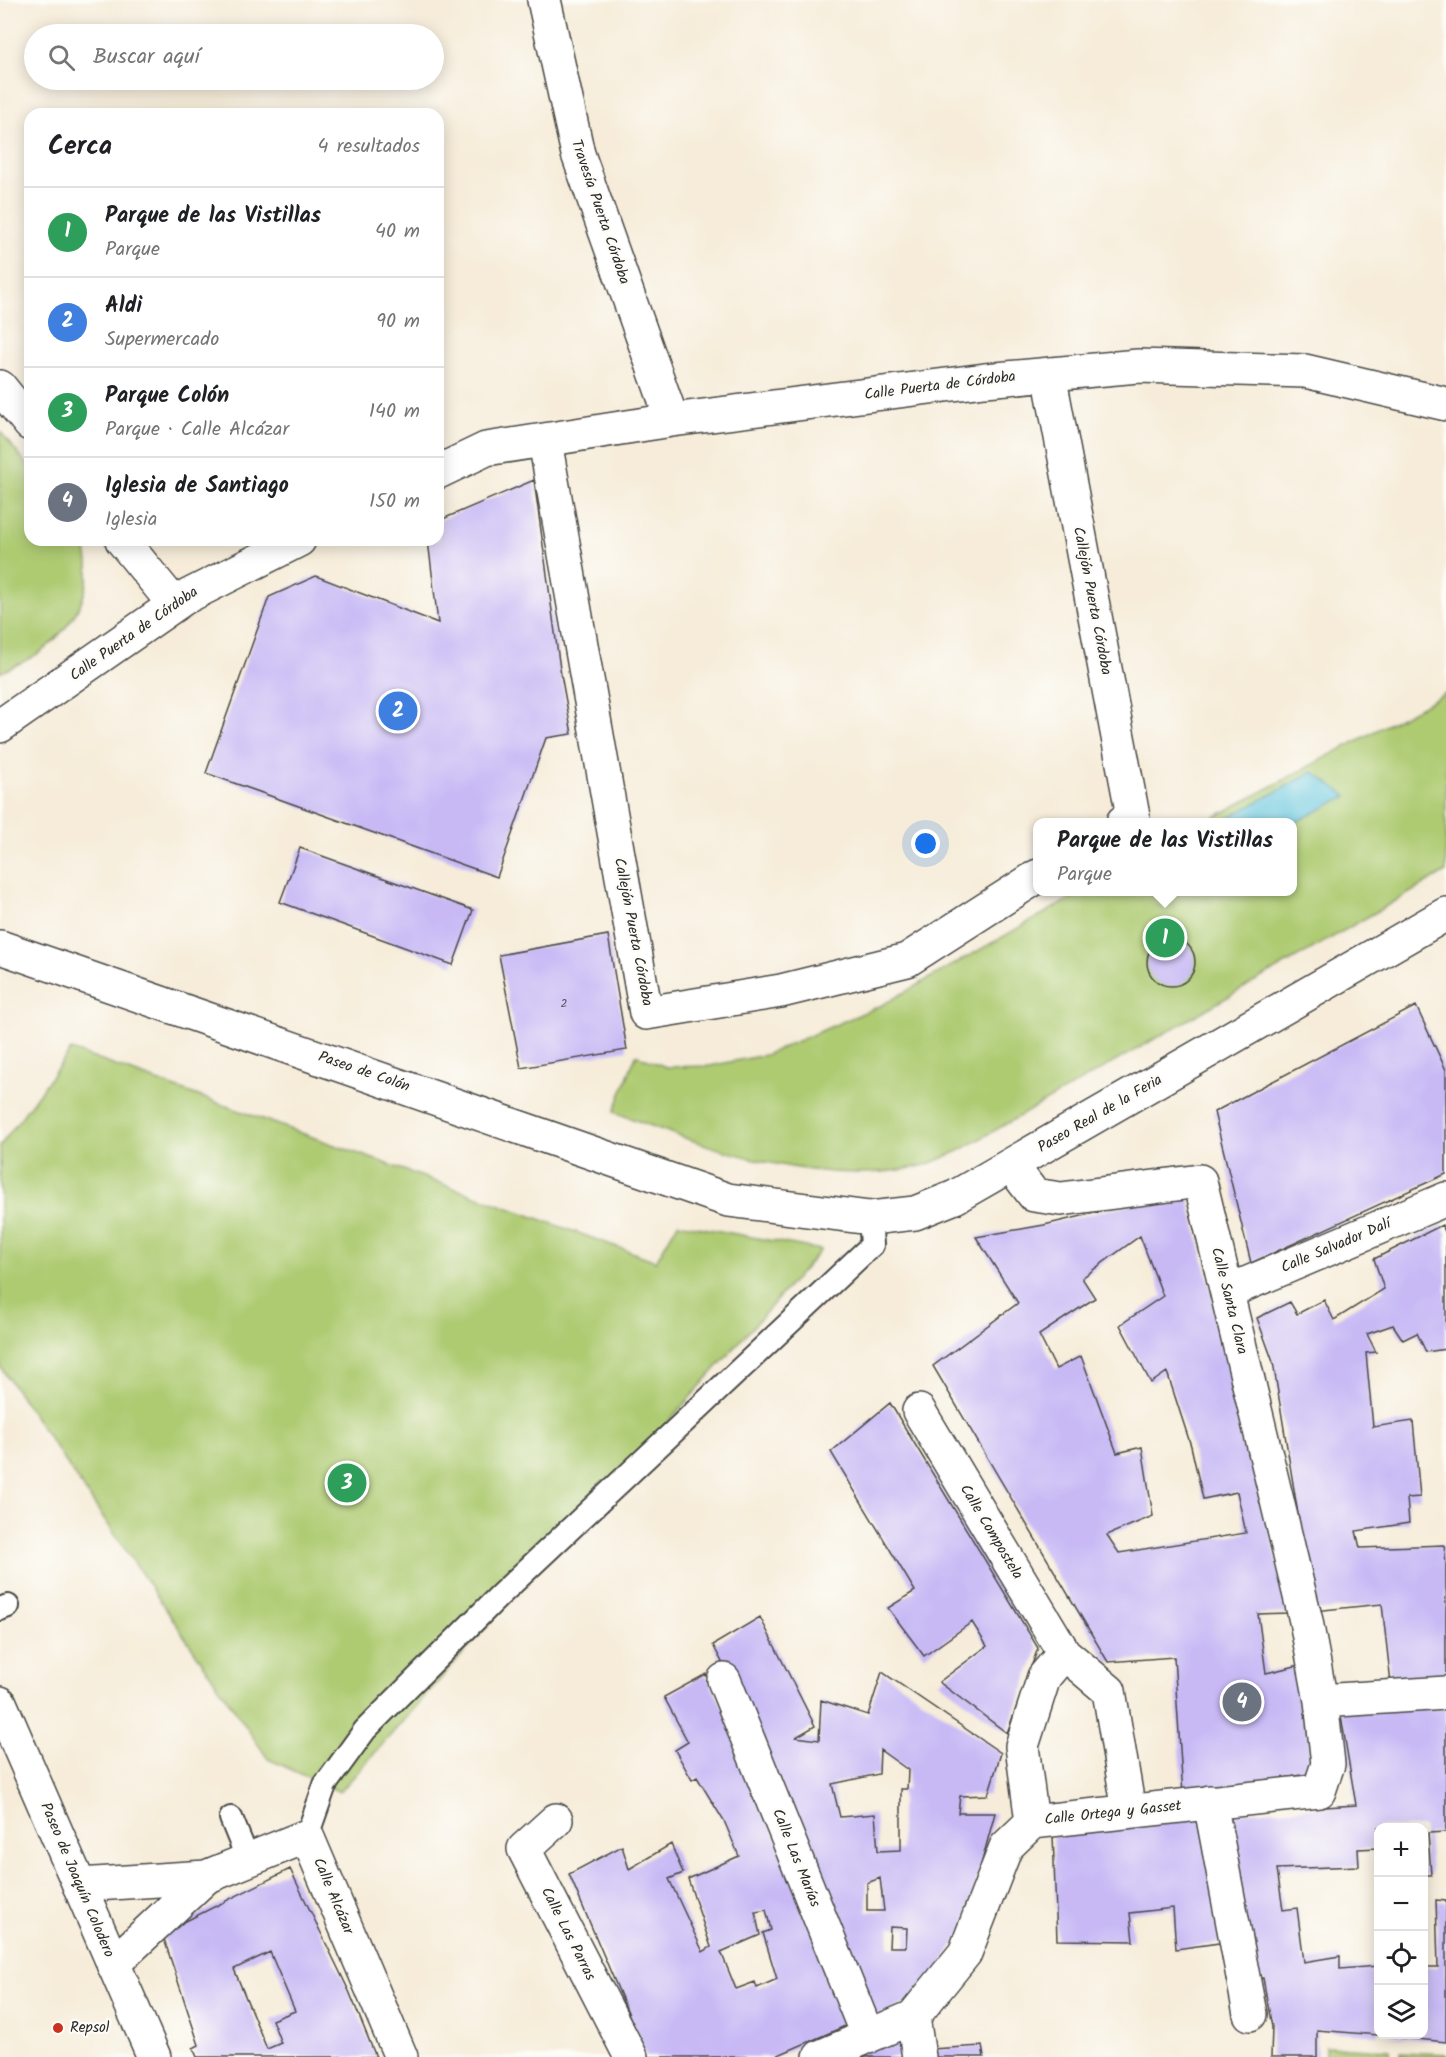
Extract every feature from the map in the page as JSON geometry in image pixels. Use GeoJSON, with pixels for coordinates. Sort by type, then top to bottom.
{"type":"FeatureCollection","features":[{"type":"Feature","properties":{"kind":"street","name":"Travesía Puerta Córdoba"},"geometry":{"type":"LineString","coordinates":[[544,0],[578,154],[672,420]]}},
{"type":"Feature","properties":{"kind":"street","name":"Calle Puerta de Córdoba"},"geometry":{"type":"LineString","coordinates":[[444,469],[486,449],[672,420],[1048,374],[1138,366],[1305,371],[1446,404]]}},
{"type":"Feature","properties":{"kind":"street","name":"Callejón Puerta Córdoba"},"geometry":{"type":"LineString","coordinates":[[1048,374],[1133,816],[1130,818]]}},
{"type":"Feature","properties":{"kind":"street"},"geometry":{"type":"LineString","coordinates":[[0,387],[24,417]]}},
{"type":"Feature","properties":{"kind":"street","name":"Callejón Puerta Córdoba"},"geometry":{"type":"LineString","coordinates":[[545,441],[646,1012],[781,991],[906,960],[1033,879]]}},
{"type":"Feature","properties":{"kind":"street"},"geometry":{"type":"LineString","coordinates":[[127,546],[174,604]]}},
{"type":"Feature","properties":{"kind":"street","name":"Calle Puerta de Córdoba"},"geometry":{"type":"LineString","coordinates":[[3,729],[174,604],[200,588],[287,546]]}},
{"type":"Feature","properties":{"kind":"street","name":"Paseo Real de la Feria"},"geometry":{"type":"LineString","coordinates":[[728,1200],[870,1218],[915,1213],[956,1197],[1446,914]]}},
{"type":"Feature","properties":{"kind":"street","name":"Paseo de Colón"},"geometry":{"type":"LineString","coordinates":[[0,947],[728,1200]]}},
{"type":"Feature","properties":{"kind":"street","name":"Calle Santa Clara"},"geometry":{"type":"LineString","coordinates":[[1011,1165],[1034,1195],[1061,1199],[1200,1181],[1306,1621],[1321,1701]]}},
{"type":"Feature","properties":{"kind":"street","name":"Calle Salvador Dalí"},"geometry":{"type":"LineString","coordinates":[[1227,1292],[1446,1200]]}},
{"type":"Feature","properties":{"kind":"street","name":"Calle Compostela"},"geometry":{"type":"LineString","coordinates":[[919,1411],[1064,1653],[1109,1691],[1129,1811]]}},
{"type":"Feature","properties":{"kind":"street"},"geometry":{"type":"LineString","coordinates":[[1032,1822],[1022,1746],[1044,1677],[1064,1653]]}},
{"type":"Feature","properties":{"kind":"street","name":"Calle Las Marías"},"geometry":{"type":"LineString","coordinates":[[724,1680],[868,2037]]}},
{"type":"Feature","properties":{"kind":"street"},"geometry":{"type":"LineString","coordinates":[[1321,1701],[1446,1694]]}},
{"type":"Feature","properties":{"kind":"street","name":"Calle Ortega y Gasset"},"geometry":{"type":"LineString","coordinates":[[913,2017],[964,1953],[1006,1847],[1032,1822],[1319,1791],[1328,1764],[1321,1701]]}},
{"type":"Feature","properties":{"kind":"street","name":"Paseo de Joaquín Colodero"},"geometry":{"type":"LineString","coordinates":[[0,1703],[154,2057]]}},
{"type":"Feature","properties":{"kind":"street"},"geometry":{"type":"LineString","coordinates":[[1210,1802],[1250,2014]]}},
{"type":"Feature","properties":{"kind":"street","name":"Calle Las Parras"},"geometry":{"type":"LineString","coordinates":[[556,1820],[524,1849],[631,2057]]}},
{"type":"Feature","properties":{"kind":"street"},"geometry":{"type":"LineString","coordinates":[[79,1885],[206,1877],[308,1836]]}},
{"type":"Feature","properties":{"kind":"street","name":"Calle Alcázar"},"geometry":{"type":"LineString","coordinates":[[308,1836],[401,2057]]}},
{"type":"Feature","properties":{"kind":"street"},"geometry":{"type":"LineString","coordinates":[[113,1964],[206,1877]]}},
{"type":"Feature","properties":{"kind":"street"},"geometry":{"type":"LineString","coordinates":[[820,2057],[913,2017],[919,2057]]}},
{"type":"Feature","properties":{"kind":"lane"},"geometry":{"type":"LineString","coordinates":[[308,1836],[324,1785],[365,1730],[499,1596],[872,1245],[870,1218]]}},
{"type":"Feature","properties":{"kind":"lane"},"geometry":{"type":"LineString","coordinates":[[231,1818],[248,1860]]}},
{"type":"Feature","properties":{"kind":"green space"},"geometry":{"type":"Polygon","coordinates":[[[0,431],[24,461],[24,546],[85,546],[88,570],[83,598],[77,611],[59,635],[38,654],[0,673],[0,431]]]}},
{"type":"Feature","properties":{"kind":"green space"},"geometry":{"type":"Polygon","coordinates":[[[1446,693],[1446,872],[959,1151],[926,1165],[882,1172],[843,1173],[803,1169],[764,1162],[726,1151],[614,1112],[636,1055],[666,1067],[710,1066],[765,1055],[884,1004],[1075,896],[1297,896],[1297,818],[1212,818],[1446,693]]]}},
{"type":"Feature","properties":{"kind":"green space"},"geometry":{"type":"Polygon","coordinates":[[[71,1050],[656,1261],[678,1223],[821,1250],[340,1792],[268,1759],[0,1366],[0,1146],[71,1050]]]}},
{"type":"Feature","properties":{"kind":"green space"},"geometry":{"type":"Polygon","coordinates":[[[1325,2047],[1390,2050],[1390,2057],[1325,2057],[1325,2047]]]}},
{"type":"Feature","properties":{"kind":"green space"},"geometry":{"type":"Polygon","coordinates":[[[1401,2052],[1446,2054],[1446,2057],[1401,2057],[1401,2052]]]}},
{"type":"Feature","properties":{"kind":"water"},"geometry":{"type":"Polygon","coordinates":[[[1313,772],[1347,796],[1298,821],[1297,824],[1297,818],[1227,818],[1313,772]]]}},
{"type":"Feature","properties":{"kind":"building"},"geometry":{"type":"Polygon","coordinates":[[[534,480],[560,669],[572,734],[546,738],[497,877],[206,773],[269,597],[316,576],[438,623],[429,546],[444,546],[444,518],[534,480]]]}},
{"type":"Feature","properties":{"kind":"building"},"geometry":{"type":"Polygon","coordinates":[[[300,848],[473,910],[453,965],[280,902],[300,848]]]}},
{"type":"Feature","properties":{"kind":"building"},"geometry":{"type":"Polygon","coordinates":[[[608,935],[627,1050],[521,1068],[499,955],[608,935]]]}},
{"type":"Feature","properties":{"kind":"building"},"geometry":{"type":"Polygon","coordinates":[[[1166,938],[1176,938],[1188,945],[1195,957],[1195,967],[1188,979],[1176,986],[1166,986],[1151,975],[1147,967],[1147,957],[1158,942],[1166,938]]]}},
{"type":"Feature","properties":{"kind":"building"},"geometry":{"type":"Polygon","coordinates":[[[1416,1006],[1446,1070],[1446,1174],[1251,1263],[1214,1112],[1416,1006]]]}},
{"type":"Feature","properties":{"kind":"building"},"geometry":{"type":"Polygon","coordinates":[[[1179,1193],[1189,1200],[1290,1613],[1258,1614],[1266,1673],[1300,1665],[1314,1773],[1183,1795],[1174,1657],[1108,1662],[933,1366],[1018,1303],[976,1237],[1044,1225],[1179,1193]],[[1140,1236],[1082,1278],[1095,1298],[1039,1335],[1056,1369],[1081,1356],[1117,1453],[1142,1447],[1153,1516],[1107,1535],[1119,1553],[1246,1533],[1237,1492],[1203,1499],[1191,1446],[1167,1372],[1151,1383],[1120,1325],[1163,1296],[1140,1236]]]}},
{"type":"Feature","properties":{"kind":"building"},"geometry":{"type":"Polygon","coordinates":[[[1442,1225],[1446,1234],[1446,1349],[1426,1352],[1417,1333],[1403,1340],[1393,1325],[1367,1334],[1376,1352],[1366,1353],[1373,1427],[1413,1421],[1420,1497],[1407,1498],[1409,1523],[1356,1531],[1360,1548],[1444,1545],[1446,1565],[1446,1682],[1391,1684],[1382,1604],[1314,1611],[1273,1362],[1257,1318],[1290,1302],[1297,1314],[1324,1300],[1334,1320],[1384,1289],[1374,1259],[1442,1225]]]}},
{"type":"Feature","properties":{"kind":"building"},"geometry":{"type":"Polygon","coordinates":[[[890,1403],[1038,1648],[1007,1733],[939,1682],[987,1646],[972,1622],[924,1656],[888,1608],[915,1591],[831,1452],[890,1403]]]}},
{"type":"Feature","properties":{"kind":"building"},"geometry":{"type":"Polygon","coordinates":[[[760,1617],[815,1726],[796,1737],[819,1740],[821,1700],[868,1715],[882,1672],[1001,1753],[988,1795],[960,1796],[958,1813],[995,1813],[964,1928],[922,1994],[873,2021],[739,1694],[713,1645],[760,1617]],[[880,1750],[879,1774],[832,1784],[840,1817],[875,1814],[878,1851],[901,1850],[901,1789],[907,1789],[908,1770],[880,1750]],[[880,1878],[867,1883],[867,1911],[884,1911],[880,1878]],[[890,1927],[889,1947],[906,1947],[907,1928],[890,1927]]]}},
{"type":"Feature","properties":{"kind":"building"},"geometry":{"type":"Polygon","coordinates":[[[706,1674],[728,1718],[852,2023],[774,2057],[647,2057],[569,1874],[622,1846],[629,1869],[671,1844],[683,1873],[669,1879],[703,1952],[711,1947],[688,1879],[739,1856],[725,1823],[697,1777],[692,1780],[675,1750],[688,1742],[664,1697],[706,1674]],[[766,1910],[755,1912],[760,1935],[721,1952],[736,1989],[755,1982],[757,1988],[777,1979],[763,1933],[771,1930],[766,1910]]]}},
{"type":"Feature","properties":{"kind":"building"},"geometry":{"type":"Polygon","coordinates":[[[1339,1704],[1446,1709],[1446,1832],[1428,1833],[1428,1823],[1374,1823],[1374,1848],[1358,1849],[1359,1866],[1277,1869],[1283,1910],[1297,1908],[1304,1962],[1340,1956],[1340,1969],[1374,1966],[1374,2035],[1317,2030],[1317,2057],[1271,2057],[1272,2027],[1263,1978],[1251,1979],[1241,1920],[1230,1813],[1356,1805],[1339,1704]]]}},
{"type":"Feature","properties":{"kind":"building"},"geometry":{"type":"Polygon","coordinates":[[[1205,1814],[1226,1942],[1176,1949],[1173,1908],[1130,1913],[1133,1941],[1057,1940],[1053,1835],[1205,1814]]]}},
{"type":"Feature","properties":{"kind":"building"},"geometry":{"type":"Polygon","coordinates":[[[1428,1833],[1431,1875],[1428,1875],[1428,1833]]]}},
{"type":"Feature","properties":{"kind":"building"},"geometry":{"type":"Polygon","coordinates":[[[290,1869],[349,1991],[376,2057],[197,2057],[193,2048],[199,2045],[162,1933],[290,1869]],[[270,1952],[234,1969],[267,2049],[281,2043],[272,2020],[295,2011],[270,1952]]]}},
{"type":"Feature","properties":{"kind":"building"},"geometry":{"type":"Polygon","coordinates":[[[1436,1900],[1446,1901],[1446,2042],[1416,2039],[1428,2039],[1428,1967],[1438,1967],[1436,1900]]]}},
{"type":"Feature","properties":{"kind":"building"},"geometry":{"type":"Polygon","coordinates":[[[902,2029],[904,2057],[841,2057],[902,2029]]]}},
{"type":"Feature","properties":{"kind":"building"},"geometry":{"type":"Polygon","coordinates":[[[982,2046],[984,2057],[932,2057],[931,2049],[982,2046]]]}},
{"type":"Feature","properties":{"kind":"place","name":"Aldi"},"geometry":{"type":"Point","coordinates":[398,711]}},
{"type":"Feature","properties":{"kind":"place","name":"Parque de las Vistillas"},"geometry":{"type":"Point","coordinates":[1165,938]}},
{"type":"Feature","properties":{"kind":"place","name":"Parque Colón"},"geometry":{"type":"Point","coordinates":[347,1483]}},
{"type":"Feature","properties":{"kind":"place","name":"Iglesia de Santiago"},"geometry":{"type":"Point","coordinates":[1242,1702]}},
{"type":"Feature","properties":{"kind":"place","name":"Repsol"},"geometry":{"type":"Point","coordinates":[58,2028]}}]}
